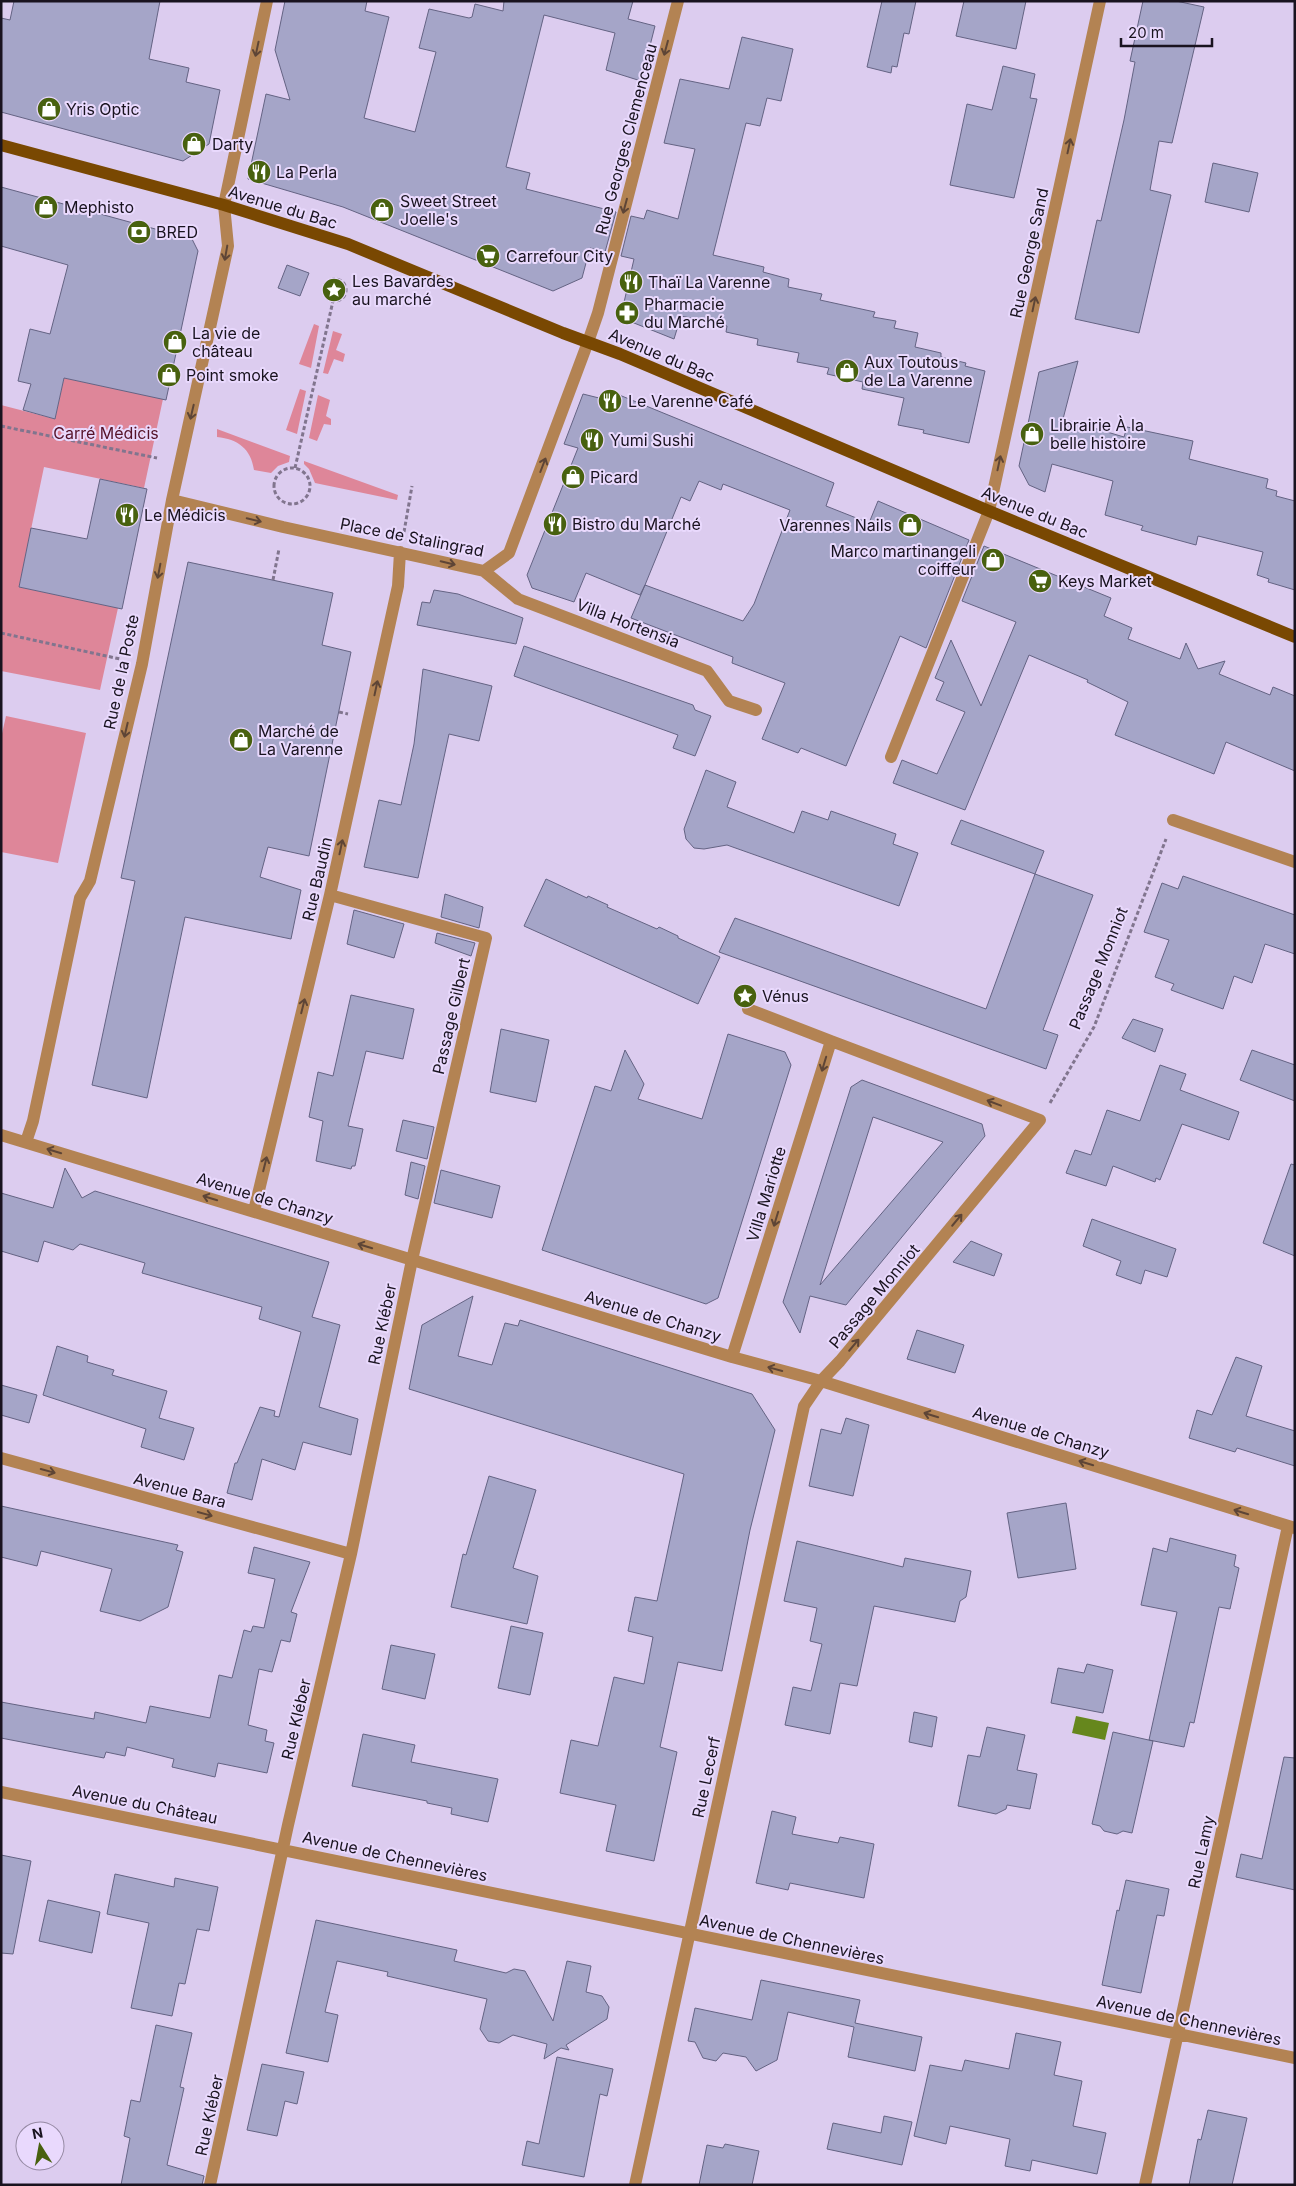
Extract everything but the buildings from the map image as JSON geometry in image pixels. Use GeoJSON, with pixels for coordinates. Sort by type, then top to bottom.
{"type":"FeatureCollection","features":[{"type":"Feature","properties":{"kind":"main road","name":"Avenue du Bac"},"geometry":{"type":"LineString","coordinates":[[1,145],[224,205],[348,244],[588,342],[989,511],[1295,636]]}},
{"type":"Feature","properties":{"kind":"street","name":"Rue de la Poste"},"geometry":{"type":"LineString","coordinates":[[26,1142],[33,1121],[80,898],[90,880],[142,664],[172,500],[228,246],[224,205],[267,1]]}},
{"type":"Feature","properties":{"kind":"street","name":"Rue Georges Clemenceau"},"geometry":{"type":"LineString","coordinates":[[588,342],[600,303],[678,1]]}},
{"type":"Feature","properties":{"kind":"street","name":"Rue George Sand"},"geometry":{"type":"LineString","coordinates":[[891,757],[989,511],[1100,1]]}},
{"type":"Feature","properties":{"kind":"street","name":"Place de Stalingrad"},"geometry":{"type":"LineString","coordinates":[[172,500],[283,527],[484,571],[509,554],[588,342]]}},
{"type":"Feature","properties":{"kind":"street","name":"Rue Baudin"},"geometry":{"type":"LineString","coordinates":[[254,1211],[330,895],[398,586],[400,552]]}},
{"type":"Feature","properties":{"kind":"street","name":"Villa Hortensia"},"geometry":{"type":"LineString","coordinates":[[484,571],[518,599],[707,671],[729,700],[756,710]]}},
{"type":"Feature","properties":{"kind":"street"},"geometry":{"type":"LineString","coordinates":[[1173,820],[1295,862]]}},
{"type":"Feature","properties":{"kind":"street","name":"Passage Gilbert"},"geometry":{"type":"LineString","coordinates":[[330,895],[486,938],[412,1260]]}},
{"type":"Feature","properties":{"kind":"street"},"geometry":{"type":"LineString","coordinates":[[748,1010],[1040,1120]]}},
{"type":"Feature","properties":{"kind":"street","name":"Villa Mariotte"},"geometry":{"type":"LineString","coordinates":[[732,1357],[831,1041]]}},
{"type":"Feature","properties":{"kind":"street","name":"Passage Monniot"},"geometry":{"type":"LineString","coordinates":[[821,1381],[840,1362],[1040,1120]]}},
{"type":"Feature","properties":{"kind":"street","name":"Avenue de Chanzy"},"geometry":{"type":"LineString","coordinates":[[1,1135],[732,1357],[821,1381],[1291,1527]]}},
{"type":"Feature","properties":{"kind":"street","name":"Rue Kléber"},"geometry":{"type":"LineString","coordinates":[[210,2185],[283,1849],[351,1554],[412,1260]]}},
{"type":"Feature","properties":{"kind":"street","name":"Rue Lecerf"},"geometry":{"type":"LineString","coordinates":[[635,2185],[804,1406],[821,1381]]}},
{"type":"Feature","properties":{"kind":"street","name":"Avenue Bara"},"geometry":{"type":"LineString","coordinates":[[1,1458],[351,1554]]}},
{"type":"Feature","properties":{"kind":"street","name":"Rue Lamy"},"geometry":{"type":"LineString","coordinates":[[1145,2185],[1291,1527]]}},
{"type":"Feature","properties":{"kind":"street","name":"Avenue du Château"},"geometry":{"type":"LineString","coordinates":[[1,1792],[283,1849]]}},
{"type":"Feature","properties":{"kind":"street","name":"Avenue de Chennevières"},"geometry":{"type":"LineString","coordinates":[[283,1849],[1295,2058]]}},
{"type":"Feature","properties":{"kind":"path"},"geometry":{"type":"LineString","coordinates":[[330,280],[338,280],[346,287],[345,295],[340,300],[333,301],[326,298],[324,288],[330,280]]}},
{"type":"Feature","properties":{"kind":"path"},"geometry":{"type":"LineString","coordinates":[[295,468],[333,301]]}},
{"type":"Feature","properties":{"kind":"path"},"geometry":{"type":"LineString","coordinates":[[1,426],[157,458]]}},
{"type":"Feature","properties":{"kind":"path"},"geometry":{"type":"LineString","coordinates":[[295,468],[301,470],[309,478],[310,490],[304,499],[294,504],[288,504],[278,497],[274,485],[278,474],[283,469],[295,468]]}},
{"type":"Feature","properties":{"kind":"path"},"geometry":{"type":"LineString","coordinates":[[400,552],[412,486]]}},
{"type":"Feature","properties":{"kind":"path"},"geometry":{"type":"LineString","coordinates":[[1,633],[142,664]]}},
{"type":"Feature","properties":{"kind":"path","name":"Passage Monniot"},"geometry":{"type":"LineString","coordinates":[[1040,1120],[1094,1027],[1173,820]]}},
{"type":"Feature","properties":{"kind":"green space"},"geometry":{"type":"Polygon","coordinates":[[[314,324],[319,326],[311,368],[299,364],[314,324]]]}},
{"type":"Feature","properties":{"kind":"green space"},"geometry":{"type":"Polygon","coordinates":[[[333,331],[342,334],[336,350],[345,354],[343,362],[334,359],[328,374],[323,373],[333,331]]]}},
{"type":"Feature","properties":{"kind":"green space","name":"Carré Médicis"},"geometry":{"type":"Polygon","coordinates":[[[64,378],[163,399],[144,488],[44,467],[19,587],[118,608],[100,690],[1,671],[1,405],[55,419],[64,378]]]}},
{"type":"Feature","properties":{"kind":"green space"},"geometry":{"type":"Polygon","coordinates":[[[300,389],[306,391],[297,434],[286,430],[300,389]]]}},
{"type":"Feature","properties":{"kind":"green space"},"geometry":{"type":"Polygon","coordinates":[[[318,395],[330,400],[326,416],[331,419],[331,425],[324,424],[317,441],[309,438],[318,395]]]}},
{"type":"Feature","properties":{"kind":"green space"},"geometry":{"type":"Polygon","coordinates":[[[217,429],[290,456],[289,462],[278,466],[271,473],[254,470],[247,451],[231,440],[217,437],[217,429]]]}},
{"type":"Feature","properties":{"kind":"green space"},"geometry":{"type":"Polygon","coordinates":[[[304,461],[398,495],[397,500],[315,483],[304,461]]]}},
{"type":"Feature","properties":{"kind":"green space"},"geometry":{"type":"Polygon","coordinates":[[[6,716],[86,733],[58,863],[1,852],[1,738],[6,716]]]}},
{"type":"Feature","properties":{"kind":"shaded area"},"geometry":{"type":"Polygon","coordinates":[[[1076,1716],[1109,1723],[1105,1740],[1072,1733],[1076,1716]]]}},
{"type":"Feature","properties":{"kind":"place","name":"Yris Optic"},"geometry":{"type":"Point","coordinates":[49,109]}},
{"type":"Feature","properties":{"kind":"place","name":"Darty"},"geometry":{"type":"Point","coordinates":[194,144]}},
{"type":"Feature","properties":{"kind":"place","name":"La Perla"},"geometry":{"type":"Point","coordinates":[259,172]}},
{"type":"Feature","properties":{"kind":"place","name":"Mephisto"},"geometry":{"type":"Point","coordinates":[46,207]}},
{"type":"Feature","properties":{"kind":"place","name":"Sweet Street Joelle's"},"geometry":{"type":"Point","coordinates":[382,210]}},
{"type":"Feature","properties":{"kind":"place","name":"BRED"},"geometry":{"type":"Point","coordinates":[139,232]}},
{"type":"Feature","properties":{"kind":"place","name":"Carrefour City"},"geometry":{"type":"Point","coordinates":[488,256]}},
{"type":"Feature","properties":{"kind":"place","name":"Thaï La Varenne"},"geometry":{"type":"Point","coordinates":[631,282]}},
{"type":"Feature","properties":{"kind":"place","name":"Les Bavardes au marché"},"geometry":{"type":"Point","coordinates":[334,290]}},
{"type":"Feature","properties":{"kind":"place","name":"Pharmacie du Marché"},"geometry":{"type":"Point","coordinates":[627,313]}},
{"type":"Feature","properties":{"kind":"place","name":"La vie de château"},"geometry":{"type":"Point","coordinates":[175,342]}},
{"type":"Feature","properties":{"kind":"place","name":"Aux Toutous de La Varenne"},"geometry":{"type":"Point","coordinates":[847,371]}},
{"type":"Feature","properties":{"kind":"place","name":"Point smoke"},"geometry":{"type":"Point","coordinates":[169,375]}},
{"type":"Feature","properties":{"kind":"place","name":"Le Varenne Café"},"geometry":{"type":"Point","coordinates":[610,401]}},
{"type":"Feature","properties":{"kind":"place","name":"Librairie À la belle histoire"},"geometry":{"type":"Point","coordinates":[1032,434]}},
{"type":"Feature","properties":{"kind":"place","name":"Yumi Sushi"},"geometry":{"type":"Point","coordinates":[592,440]}},
{"type":"Feature","properties":{"kind":"place","name":"Picard"},"geometry":{"type":"Point","coordinates":[573,477]}},
{"type":"Feature","properties":{"kind":"place","name":"Le Médicis"},"geometry":{"type":"Point","coordinates":[127,515]}},
{"type":"Feature","properties":{"kind":"place","name":"Bistro du Marché"},"geometry":{"type":"Point","coordinates":[555,524]}},
{"type":"Feature","properties":{"kind":"place","name":"Varennes Nails"},"geometry":{"type":"Point","coordinates":[910,525]}},
{"type":"Feature","properties":{"kind":"place","name":"Marco martinangeli coiffeur"},"geometry":{"type":"Point","coordinates":[993,560]}},
{"type":"Feature","properties":{"kind":"place","name":"Keys Market"},"geometry":{"type":"Point","coordinates":[1040,581]}},
{"type":"Feature","properties":{"kind":"place","name":"Marché de La Varenne"},"geometry":{"type":"Point","coordinates":[241,740]}},
{"type":"Feature","properties":{"kind":"place","name":"Vénus"},"geometry":{"type":"Point","coordinates":[745,996]}}]}
